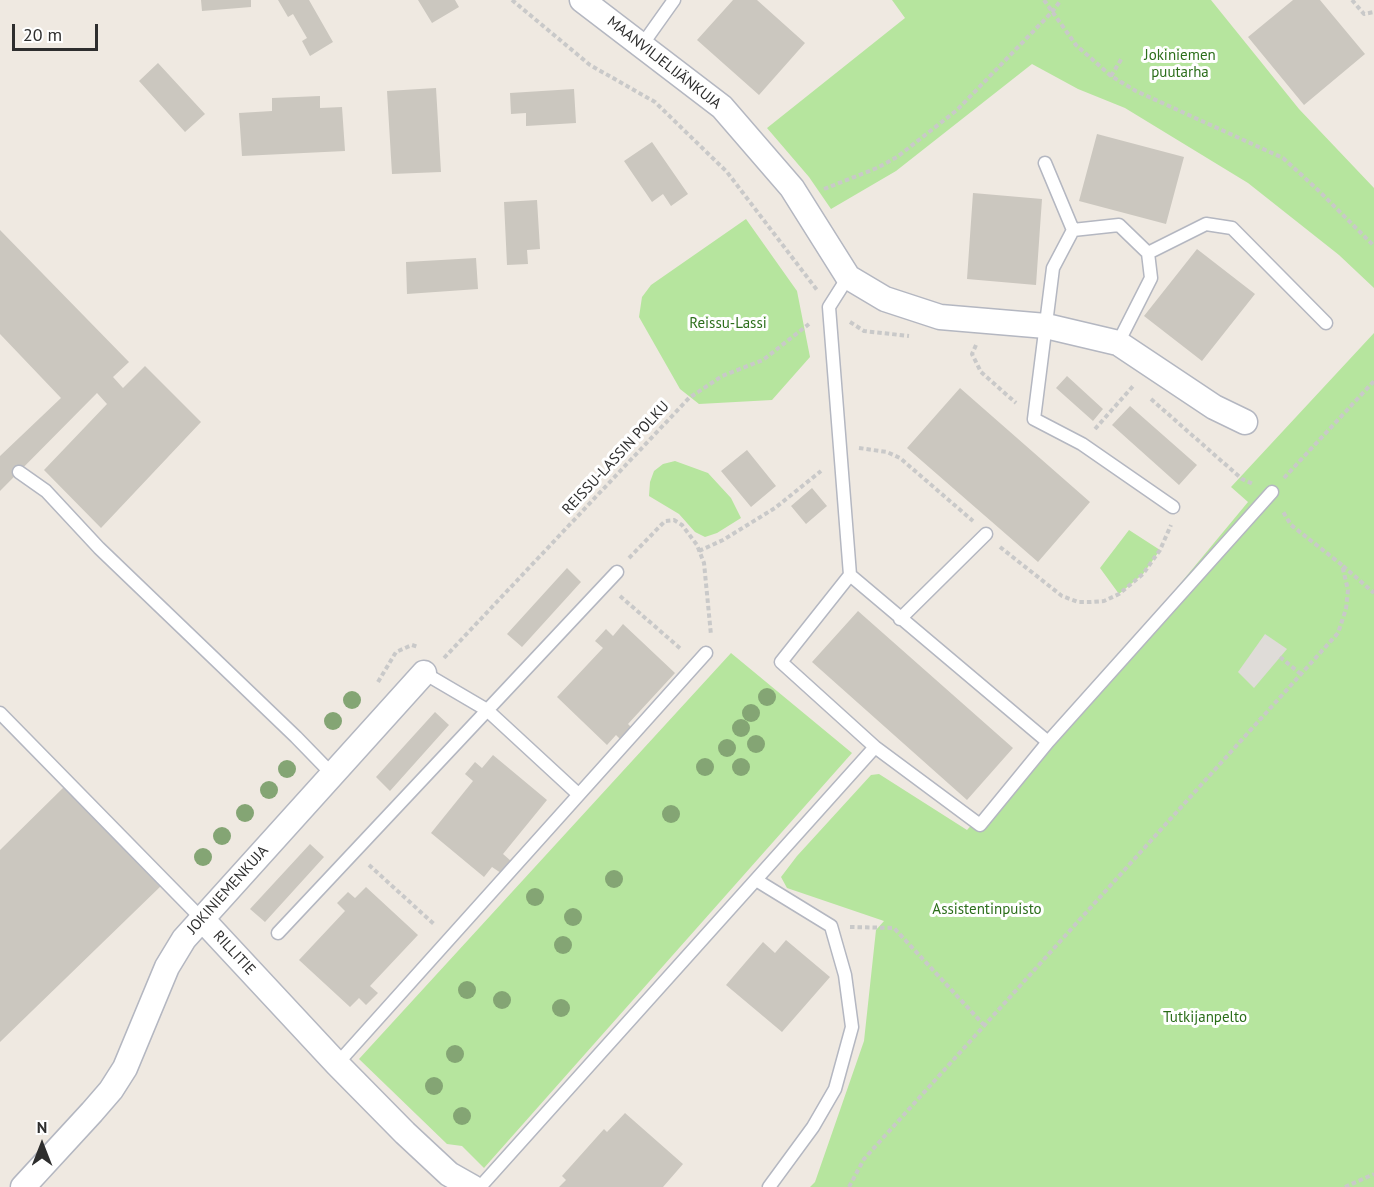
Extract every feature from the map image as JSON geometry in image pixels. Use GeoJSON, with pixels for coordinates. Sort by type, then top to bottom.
{"type":"FeatureCollection","features":[{"type":"Feature","properties":{"kind":"street","name":"MAANVILJELIJÄNKUJA"},"geometry":{"type":"LineString","coordinates":[[582,0],[722,106],[798,197],[848,277],[885,299],[940,317],[1046,326],[1118,343],[1214,407],[1245,422]]}},
{"type":"Feature","properties":{"kind":"street","name":"JOKINIEMENKUJA"},"geometry":{"type":"LineString","coordinates":[[23,1187],[92,1112],[125,1068],[167,967],[184,939],[424,673]]}},
{"type":"Feature","properties":{"kind":"street","name":"RILLITIE"},"geometry":{"type":"LineString","coordinates":[[202,919],[337,1064],[405,1133],[448,1174],[472,1187]]}},
{"type":"Feature","properties":{"kind":"lane"},"geometry":{"type":"LineString","coordinates":[[642,45],[674,0]]}},
{"type":"Feature","properties":{"kind":"lane"},"geometry":{"type":"LineString","coordinates":[[1045,163],[1073,230]]}},
{"type":"Feature","properties":{"kind":"lane"},"geometry":{"type":"LineString","coordinates":[[1148,253],[1206,224],[1232,228],[1326,323]]}},
{"type":"Feature","properties":{"kind":"lane"},"geometry":{"type":"LineString","coordinates":[[1073,230],[1119,225],[1148,253],[1151,278],[1118,343]]}},
{"type":"Feature","properties":{"kind":"lane"},"geometry":{"type":"LineString","coordinates":[[1073,230],[1053,268],[1034,419],[1082,444],[1173,507]]}},
{"type":"Feature","properties":{"kind":"lane"},"geometry":{"type":"LineString","coordinates":[[848,277],[829,307],[850,575],[781,662],[875,747],[980,825],[1048,742],[1272,492]]}},
{"type":"Feature","properties":{"kind":"lane"},"geometry":{"type":"LineString","coordinates":[[19,472],[45,491],[99,548],[332,774]]}},
{"type":"Feature","properties":{"kind":"lane"},"geometry":{"type":"LineString","coordinates":[[900,619],[986,534]]}},
{"type":"Feature","properties":{"kind":"lane"},"geometry":{"type":"LineString","coordinates":[[278,933],[617,572]]}},
{"type":"Feature","properties":{"kind":"lane"},"geometry":{"type":"LineString","coordinates":[[850,575],[1048,742]]}},
{"type":"Feature","properties":{"kind":"lane"},"geometry":{"type":"LineString","coordinates":[[337,1064],[706,653]]}},
{"type":"Feature","properties":{"kind":"lane"},"geometry":{"type":"LineString","coordinates":[[424,673],[487,710],[578,794]]}},
{"type":"Feature","properties":{"kind":"lane","name":"RILLITIE"},"geometry":{"type":"LineString","coordinates":[[0,713],[202,919]]}},
{"type":"Feature","properties":{"kind":"lane"},"geometry":{"type":"LineString","coordinates":[[480,1187],[875,747]]}},
{"type":"Feature","properties":{"kind":"lane"},"geometry":{"type":"LineString","coordinates":[[756,880],[831,926],[845,975],[852,1027],[835,1089],[813,1127],[770,1187]]}},
{"type":"Feature","properties":{"kind":"path"},"geometry":{"type":"LineString","coordinates":[[1044,0],[1076,45],[1111,76],[1136,91],[1283,158],[1374,246]]}},
{"type":"Feature","properties":{"kind":"path"},"geometry":{"type":"LineString","coordinates":[[798,197],[877,168],[897,157],[957,110],[1061,0]]}},
{"type":"Feature","properties":{"kind":"path"},"geometry":{"type":"LineString","coordinates":[[1352,0],[1364,14],[1374,12]]}},
{"type":"Feature","properties":{"kind":"path"},"geometry":{"type":"LineString","coordinates":[[1111,76],[1122,58]]}},
{"type":"Feature","properties":{"kind":"path","name":"REISSU-LASSIN POLKU"},"geometry":{"type":"LineString","coordinates":[[444,658],[689,398],[722,376],[763,360],[829,307]]}},
{"type":"Feature","properties":{"kind":"path"},"geometry":{"type":"LineString","coordinates":[[976,344],[972,354],[981,372],[1034,419]]}},
{"type":"Feature","properties":{"kind":"path"},"geometry":{"type":"LineString","coordinates":[[1374,381],[1272,492],[1291,525],[1374,592]]}},
{"type":"Feature","properties":{"kind":"path"},"geometry":{"type":"LineString","coordinates":[[1082,444],[1134,385]]}},
{"type":"Feature","properties":{"kind":"path"},"geometry":{"type":"LineString","coordinates":[[699,551],[723,540],[775,508],[840,451],[887,452],[900,458],[960,508]]}},
{"type":"Feature","properties":{"kind":"path"},"geometry":{"type":"LineString","coordinates":[[1000,547],[1062,596],[1078,602],[1104,601],[1119,594],[1143,574],[1160,550],[1171,526],[1173,507]]}},
{"type":"Feature","properties":{"kind":"path"},"geometry":{"type":"LineString","coordinates":[[617,572],[665,521],[674,520],[682,525],[704,562],[712,633],[711,643],[706,653]]}},
{"type":"Feature","properties":{"kind":"path"},"geometry":{"type":"LineString","coordinates":[[849,1187],[864,1159],[983,1024],[1338,633],[1346,609],[1348,590],[1342,565]]}},
{"type":"Feature","properties":{"kind":"path"},"geometry":{"type":"LineString","coordinates":[[606,584],[697,663]]}},
{"type":"Feature","properties":{"kind":"path"},"geometry":{"type":"LineString","coordinates":[[1280,657],[1302,675]]}},
{"type":"Feature","properties":{"kind":"path"},"geometry":{"type":"LineString","coordinates":[[355,852],[449,938]]}},
{"type":"Feature","properties":{"kind":"path"},"geometry":{"type":"LineString","coordinates":[[831,926],[894,928],[983,1024]]}},
{"type":"Feature","properties":{"kind":"path"},"geometry":{"type":"LineString","coordinates":[[1345,1187],[1374,1174]]}},
{"type":"Feature","properties":{"kind":"green space","name":"Jokiniemen puutarha"},"geometry":{"type":"Polygon","coordinates":[[[892,0],[1211,0],[1299,109],[1374,188],[1374,288],[1339,255],[1248,183],[1125,108],[1078,89],[1032,64],[896,171],[831,209],[809,177],[767,128],[905,18],[892,0]]]}},
{"type":"Feature","properties":{"kind":"green space","name":"Reissu-Lassi"},"geometry":{"type":"Polygon","coordinates":[[[746,219],[797,291],[810,357],[772,400],[699,404],[680,389],[639,317],[642,297],[651,285],[746,219]]]}},
{"type":"Feature","properties":{"kind":"green space","name":"Tutkijanpelto"},"geometry":{"type":"Polygon","coordinates":[[[1374,333],[1374,1187],[810,1187],[815,1182],[864,1041],[876,930],[884,921],[787,888],[781,877],[797,856],[871,775],[879,774],[967,830],[1067,720],[1248,502],[1231,487],[1374,333]]]}},
{"type":"Feature","properties":{"kind":"green space"},"geometry":{"type":"Polygon","coordinates":[[[675,461],[708,473],[731,498],[741,518],[717,533],[705,537],[695,532],[679,514],[649,496],[654,471],[663,464],[675,461]]]}},
{"type":"Feature","properties":{"kind":"green space"},"geometry":{"type":"Polygon","coordinates":[[[1129,530],[1160,550],[1143,574],[1119,594],[1100,568],[1129,530]]]}},
{"type":"Feature","properties":{"kind":"green space"},"geometry":{"type":"Polygon","coordinates":[[[731,653],[852,753],[484,1168],[462,1146],[447,1144],[359,1059],[731,653]]]}},
{"type":"Feature","properties":{"kind":"shaded area"},"geometry":{"type":"Polygon","coordinates":[[[1265,634],[1287,649],[1254,688],[1238,672],[1265,634]]]}},
{"type":"Feature","properties":{"kind":"building"},"geometry":{"type":"Polygon","coordinates":[[[201,0],[251,0],[251,7],[202,11],[201,0]]]}},
{"type":"Feature","properties":{"kind":"building"},"geometry":{"type":"Polygon","coordinates":[[[278,0],[309,0],[333,42],[310,56],[302,41],[307,38],[293,14],[288,17],[278,0]]]}},
{"type":"Feature","properties":{"kind":"building"},"geometry":{"type":"Polygon","coordinates":[[[418,0],[455,0],[459,7],[432,23],[418,0]]]}},
{"type":"Feature","properties":{"kind":"building"},"geometry":{"type":"Polygon","coordinates":[[[733,0],[757,0],[805,43],[759,95],[697,40],[733,0]]]}},
{"type":"Feature","properties":{"kind":"building"},"geometry":{"type":"Polygon","coordinates":[[[1293,0],[1320,0],[1365,54],[1304,105],[1248,37],[1293,0]]]}},
{"type":"Feature","properties":{"kind":"building"},"geometry":{"type":"Polygon","coordinates":[[[158,63],[205,114],[185,132],[139,81],[158,63]]]}},
{"type":"Feature","properties":{"kind":"building"},"geometry":{"type":"Polygon","coordinates":[[[436,88],[441,172],[392,174],[387,91],[436,88]]]}},
{"type":"Feature","properties":{"kind":"building"},"geometry":{"type":"Polygon","coordinates":[[[574,89],[576,123],[526,126],[526,113],[511,114],[510,93],[574,89]]]}},
{"type":"Feature","properties":{"kind":"building"},"geometry":{"type":"Polygon","coordinates":[[[320,96],[320,108],[342,107],[345,151],[242,156],[239,113],[272,111],[272,98],[320,96]]]}},
{"type":"Feature","properties":{"kind":"building"},"geometry":{"type":"Polygon","coordinates":[[[1097,134],[1184,157],[1166,224],[1079,201],[1097,134]]]}},
{"type":"Feature","properties":{"kind":"building"},"geometry":{"type":"Polygon","coordinates":[[[652,142],[688,194],[671,206],[663,194],[652,202],[624,161],[652,142]]]}},
{"type":"Feature","properties":{"kind":"building"},"geometry":{"type":"Polygon","coordinates":[[[973,193],[1042,199],[1036,285],[967,279],[973,193]]]}},
{"type":"Feature","properties":{"kind":"building"},"geometry":{"type":"Polygon","coordinates":[[[537,200],[540,249],[527,250],[528,264],[507,265],[504,202],[537,200]]]}},
{"type":"Feature","properties":{"kind":"building"},"geometry":{"type":"Polygon","coordinates":[[[0,230],[129,362],[113,377],[123,388],[145,366],[201,422],[101,528],[44,470],[107,404],[97,393],[0,491],[0,456],[61,398],[0,334],[0,230]]]}},
{"type":"Feature","properties":{"kind":"building"},"geometry":{"type":"Polygon","coordinates":[[[1197,249],[1255,294],[1202,361],[1144,316],[1197,249]]]}},
{"type":"Feature","properties":{"kind":"building"},"geometry":{"type":"Polygon","coordinates":[[[476,258],[478,289],[407,294],[406,262],[476,258]]]}},
{"type":"Feature","properties":{"kind":"building"},"geometry":{"type":"Polygon","coordinates":[[[1067,376],[1103,409],[1093,421],[1056,388],[1067,376]]]}},
{"type":"Feature","properties":{"kind":"building"},"geometry":{"type":"Polygon","coordinates":[[[960,388],[1090,502],[1038,562],[907,448],[960,388]]]}},
{"type":"Feature","properties":{"kind":"building"},"geometry":{"type":"Polygon","coordinates":[[[1130,406],[1197,465],[1179,485],[1112,425],[1130,406]]]}},
{"type":"Feature","properties":{"kind":"building"},"geometry":{"type":"Polygon","coordinates":[[[747,450],[776,486],[751,507],[721,471],[747,450]]]}},
{"type":"Feature","properties":{"kind":"building"},"geometry":{"type":"Polygon","coordinates":[[[812,488],[827,506],[806,524],[791,506],[812,488]]]}},
{"type":"Feature","properties":{"kind":"building"},"geometry":{"type":"Polygon","coordinates":[[[567,568],[581,582],[522,647],[507,634],[567,568]]]}},
{"type":"Feature","properties":{"kind":"building"},"geometry":{"type":"Polygon","coordinates":[[[858,611],[1013,748],[967,800],[812,662],[858,611]]]}},
{"type":"Feature","properties":{"kind":"building"},"geometry":{"type":"Polygon","coordinates":[[[623,624],[675,673],[628,724],[635,731],[624,743],[616,735],[607,745],[557,697],[603,648],[595,641],[606,629],[613,636],[623,624]]]}},
{"type":"Feature","properties":{"kind":"building"},"geometry":{"type":"Polygon","coordinates":[[[435,712],[449,725],[390,791],[376,777],[435,712]]]}},
{"type":"Feature","properties":{"kind":"building"},"geometry":{"type":"Polygon","coordinates":[[[493,755],[547,800],[503,854],[511,861],[501,873],[492,867],[484,877],[431,833],[473,781],[465,774],[475,762],[482,768],[493,755]]]}},
{"type":"Feature","properties":{"kind":"building"},"geometry":{"type":"Polygon","coordinates":[[[65,786],[162,885],[0,1042],[0,850],[65,786]]]}},
{"type":"Feature","properties":{"kind":"building"},"geometry":{"type":"Polygon","coordinates":[[[310,844],[324,857],[265,922],[250,909],[310,844]]]}},
{"type":"Feature","properties":{"kind":"building"},"geometry":{"type":"Polygon","coordinates":[[[366,887],[418,935],[370,986],[378,993],[366,1005],[359,998],[350,1007],[299,960],[345,911],[337,903],[348,892],[355,898],[366,887]]]}},
{"type":"Feature","properties":{"kind":"building"},"geometry":{"type":"Polygon","coordinates":[[[786,940],[830,977],[782,1032],[726,985],[763,942],[775,953],[786,940]]]}},
{"type":"Feature","properties":{"kind":"building"},"geometry":{"type":"Polygon","coordinates":[[[625,1113],[683,1164],[663,1187],[559,1187],[566,1180],[562,1176],[604,1129],[607,1132],[625,1113]]]}},
{"type":"Feature","properties":{"kind":"park label","name":"Assistentinpuisto"},"geometry":{"type":"Point","coordinates":[987,910]}}]}
